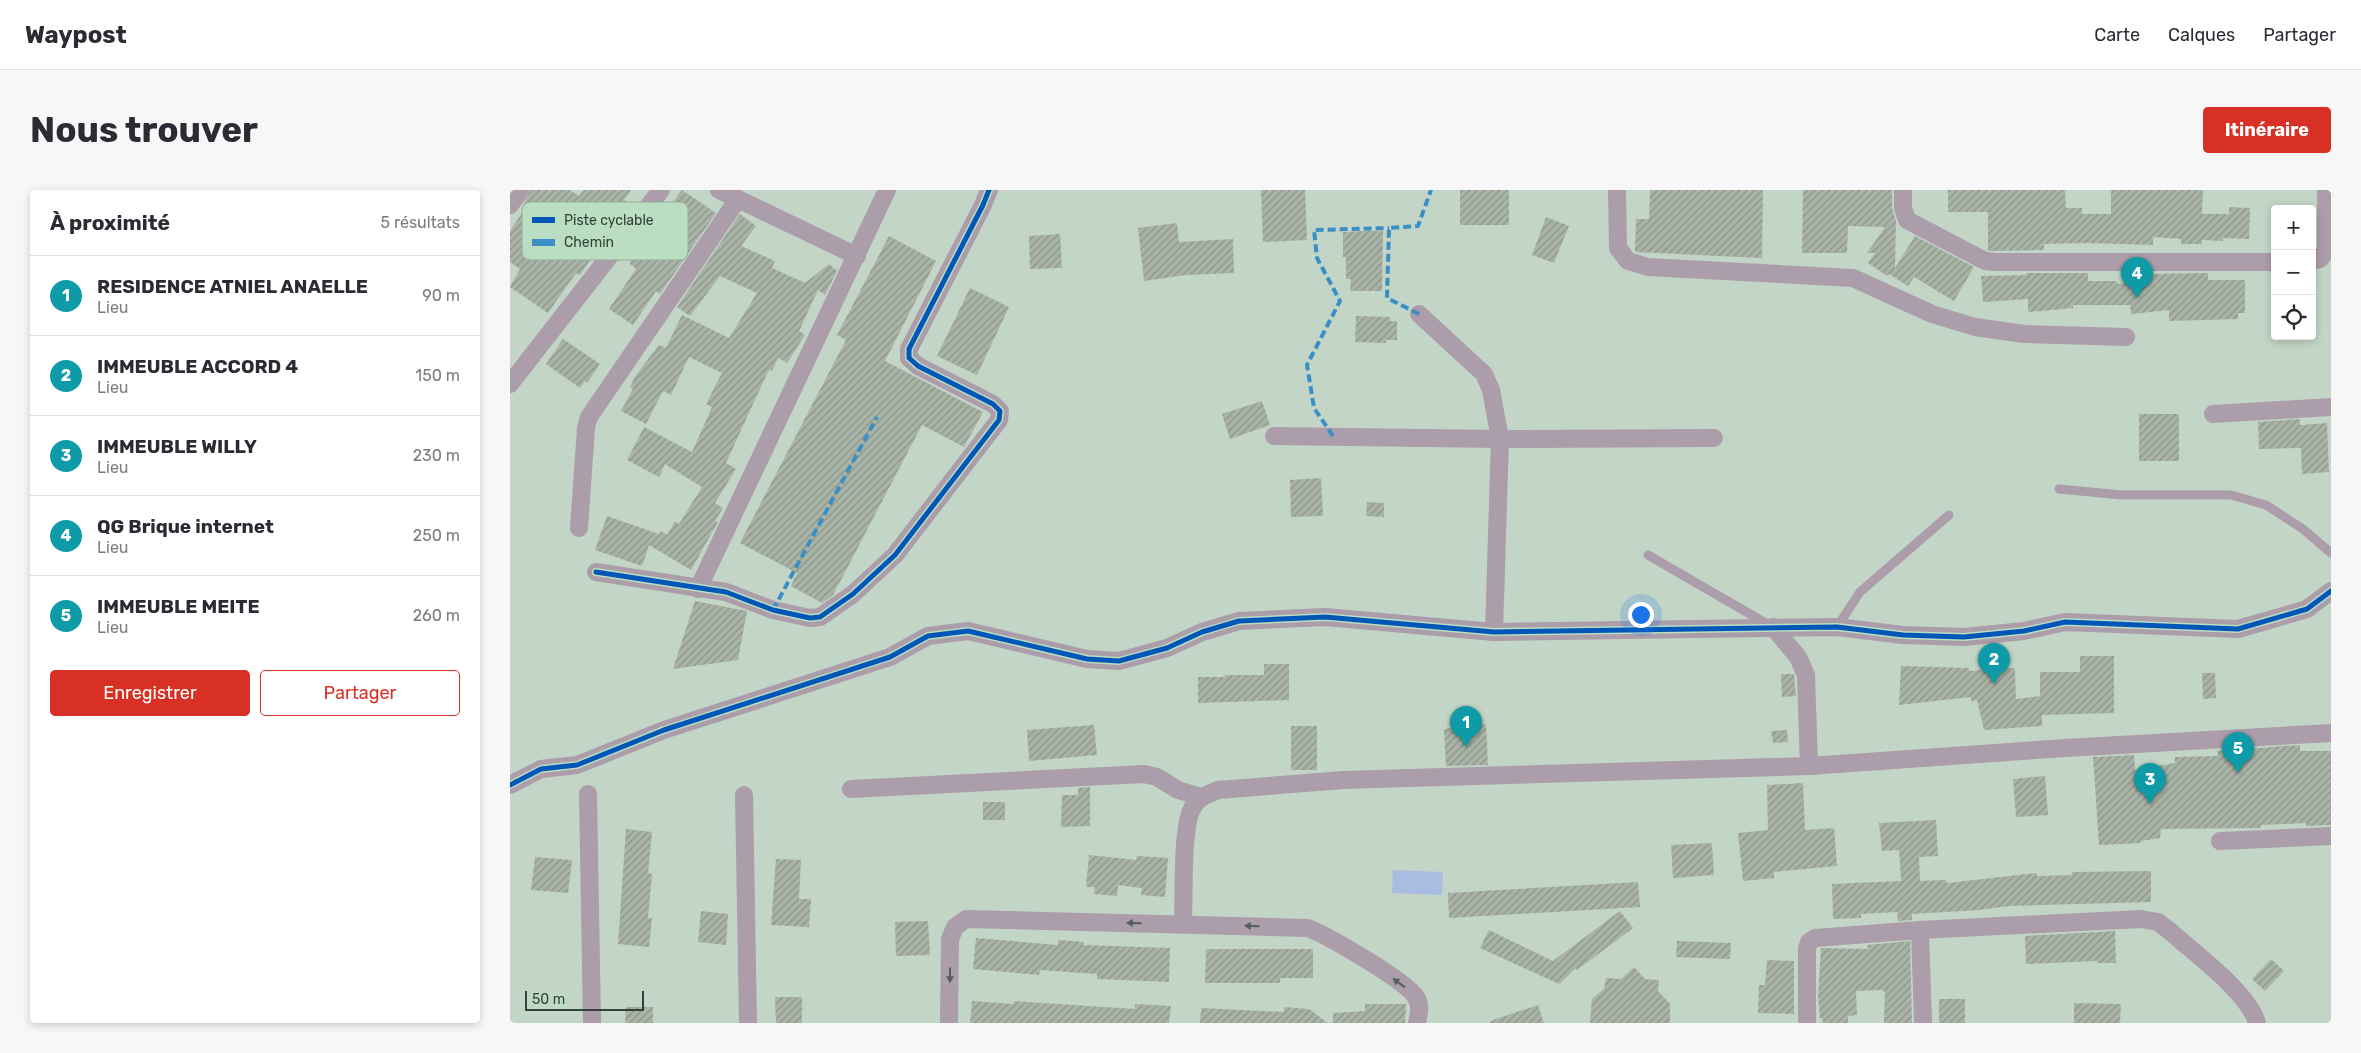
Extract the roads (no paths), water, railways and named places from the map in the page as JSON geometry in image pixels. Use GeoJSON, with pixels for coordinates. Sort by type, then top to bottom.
{"type":"FeatureCollection","features":[{"type":"Feature","properties":{"kind":"street"},"geometry":{"type":"LineString","coordinates":[[652,202],[661,190]]}},
{"type":"Feature","properties":{"kind":"street"},"geometry":{"type":"LineString","coordinates":[[719,190],[857,256]]}},
{"type":"Feature","properties":{"kind":"street"},"geometry":{"type":"LineString","coordinates":[[698,589],[887,190]]}},
{"type":"Feature","properties":{"kind":"street"},"geometry":{"type":"LineString","coordinates":[[596,572],[726,592],[773,610],[810,618],[820,617],[831,611],[853,594],[894,555],[999,420],[1000,411],[993,404],[918,366],[909,358],[910,350],[983,206],[988,190]]}},
{"type":"Feature","properties":{"kind":"street"},"geometry":{"type":"LineString","coordinates":[[1617,190],[1618,248],[1628,261],[1648,268],[1853,278],[1932,314],[1975,327],[2024,334],[2126,337]]}},
{"type":"Feature","properties":{"kind":"street"},"geometry":{"type":"LineString","coordinates":[[1903,190],[1903,208],[1907,220],[1985,260],[1995,262],[2271,262]]}},
{"type":"Feature","properties":{"kind":"street"},"geometry":{"type":"LineString","coordinates":[[2316,260],[2320,259],[2326,250],[2326,190]]}},
{"type":"Feature","properties":{"kind":"street"},"geometry":{"type":"LineString","coordinates":[[579,528],[588,417],[738,199]]}},
{"type":"Feature","properties":{"kind":"street"},"geometry":{"type":"LineString","coordinates":[[510,384],[607,260]]}},
{"type":"Feature","properties":{"kind":"street"},"geometry":{"type":"LineString","coordinates":[[1419,314],[1484,374],[1491,390],[1500,439],[1494,632]]}},
{"type":"Feature","properties":{"kind":"street"},"geometry":{"type":"LineString","coordinates":[[2213,414],[2331,407]]}},
{"type":"Feature","properties":{"kind":"street"},"geometry":{"type":"LineString","coordinates":[[1274,436],[1500,439],[1714,438]]}},
{"type":"Feature","properties":{"kind":"street"},"geometry":{"type":"LineString","coordinates":[[510,785],[541,768],[577,765],[664,730],[890,657],[928,636],[968,631],[1087,659],[1119,661],[1167,648],[1202,632],[1239,622],[1325,618],[1494,632],[1837,627],[1903,635],[1964,637],[2024,631],[2065,622],[2238,629],[2307,609],[2331,591]]}},
{"type":"Feature","properties":{"kind":"street"},"geometry":{"type":"LineString","coordinates":[[1773,627],[1798,658],[1806,675],[1809,766]]}},
{"type":"Feature","properties":{"kind":"street"},"geometry":{"type":"LineString","coordinates":[[1183,924],[1187,830],[1191,811],[1201,797],[1218,790],[1343,780],[1809,766],[2064,748],[2331,733]]}},
{"type":"Feature","properties":{"kind":"street"},"geometry":{"type":"LineString","coordinates":[[852,789],[1144,774],[1157,777],[1178,790],[1201,797]]}},
{"type":"Feature","properties":{"kind":"street"},"geometry":{"type":"LineString","coordinates":[[588,794],[592,1023]]}},
{"type":"Feature","properties":{"kind":"street"},"geometry":{"type":"LineString","coordinates":[[744,795],[748,1023]]}},
{"type":"Feature","properties":{"kind":"street"},"geometry":{"type":"LineString","coordinates":[[2220,841],[2331,836]]}},
{"type":"Feature","properties":{"kind":"street"},"geometry":{"type":"LineString","coordinates":[[950,1023],[950,939],[955,927],[966,919],[1308,928],[1325,935],[1401,984],[1416,997],[1420,1010],[1417,1023]]}},
{"type":"Feature","properties":{"kind":"street"},"geometry":{"type":"LineString","coordinates":[[1807,1023],[1807,949],[1809,942],[1815,938],[1920,930],[2141,919],[2158,922],[2244,998],[2254,1012],[2257,1023]]}},
{"type":"Feature","properties":{"kind":"street"},"geometry":{"type":"LineString","coordinates":[[1920,930],[1923,1023]]}},
{"type":"Feature","properties":{"kind":"lane"},"geometry":{"type":"LineString","coordinates":[[2058,489],[2122,495],[2231,495],[2266,505],[2303,529],[2331,553]]}},
{"type":"Feature","properties":{"kind":"lane"},"geometry":{"type":"LineString","coordinates":[[1837,627],[1860,592],[1949,515]]}},
{"type":"Feature","properties":{"kind":"lane"},"geometry":{"type":"LineString","coordinates":[[1648,555],[1773,627]]}},
{"type":"Feature","properties":{"kind":"place","name":"QG Brique internet"},"geometry":{"type":"Point","coordinates":[2137,298]}},
{"type":"Feature","properties":{"kind":"place","name":"IMMEUBLE ACCORD 4"},"geometry":{"type":"Point","coordinates":[1994,684]}},
{"type":"Feature","properties":{"kind":"place","name":"RESIDENCE ATNIEL ANAELLE"},"geometry":{"type":"Point","coordinates":[1466,747]}},
{"type":"Feature","properties":{"kind":"place","name":"IMMEUBLE MEITE"},"geometry":{"type":"Point","coordinates":[2238,773]}},
{"type":"Feature","properties":{"kind":"place","name":"IMMEUBLE WILLY"},"geometry":{"type":"Point","coordinates":[2150,804]}}]}
